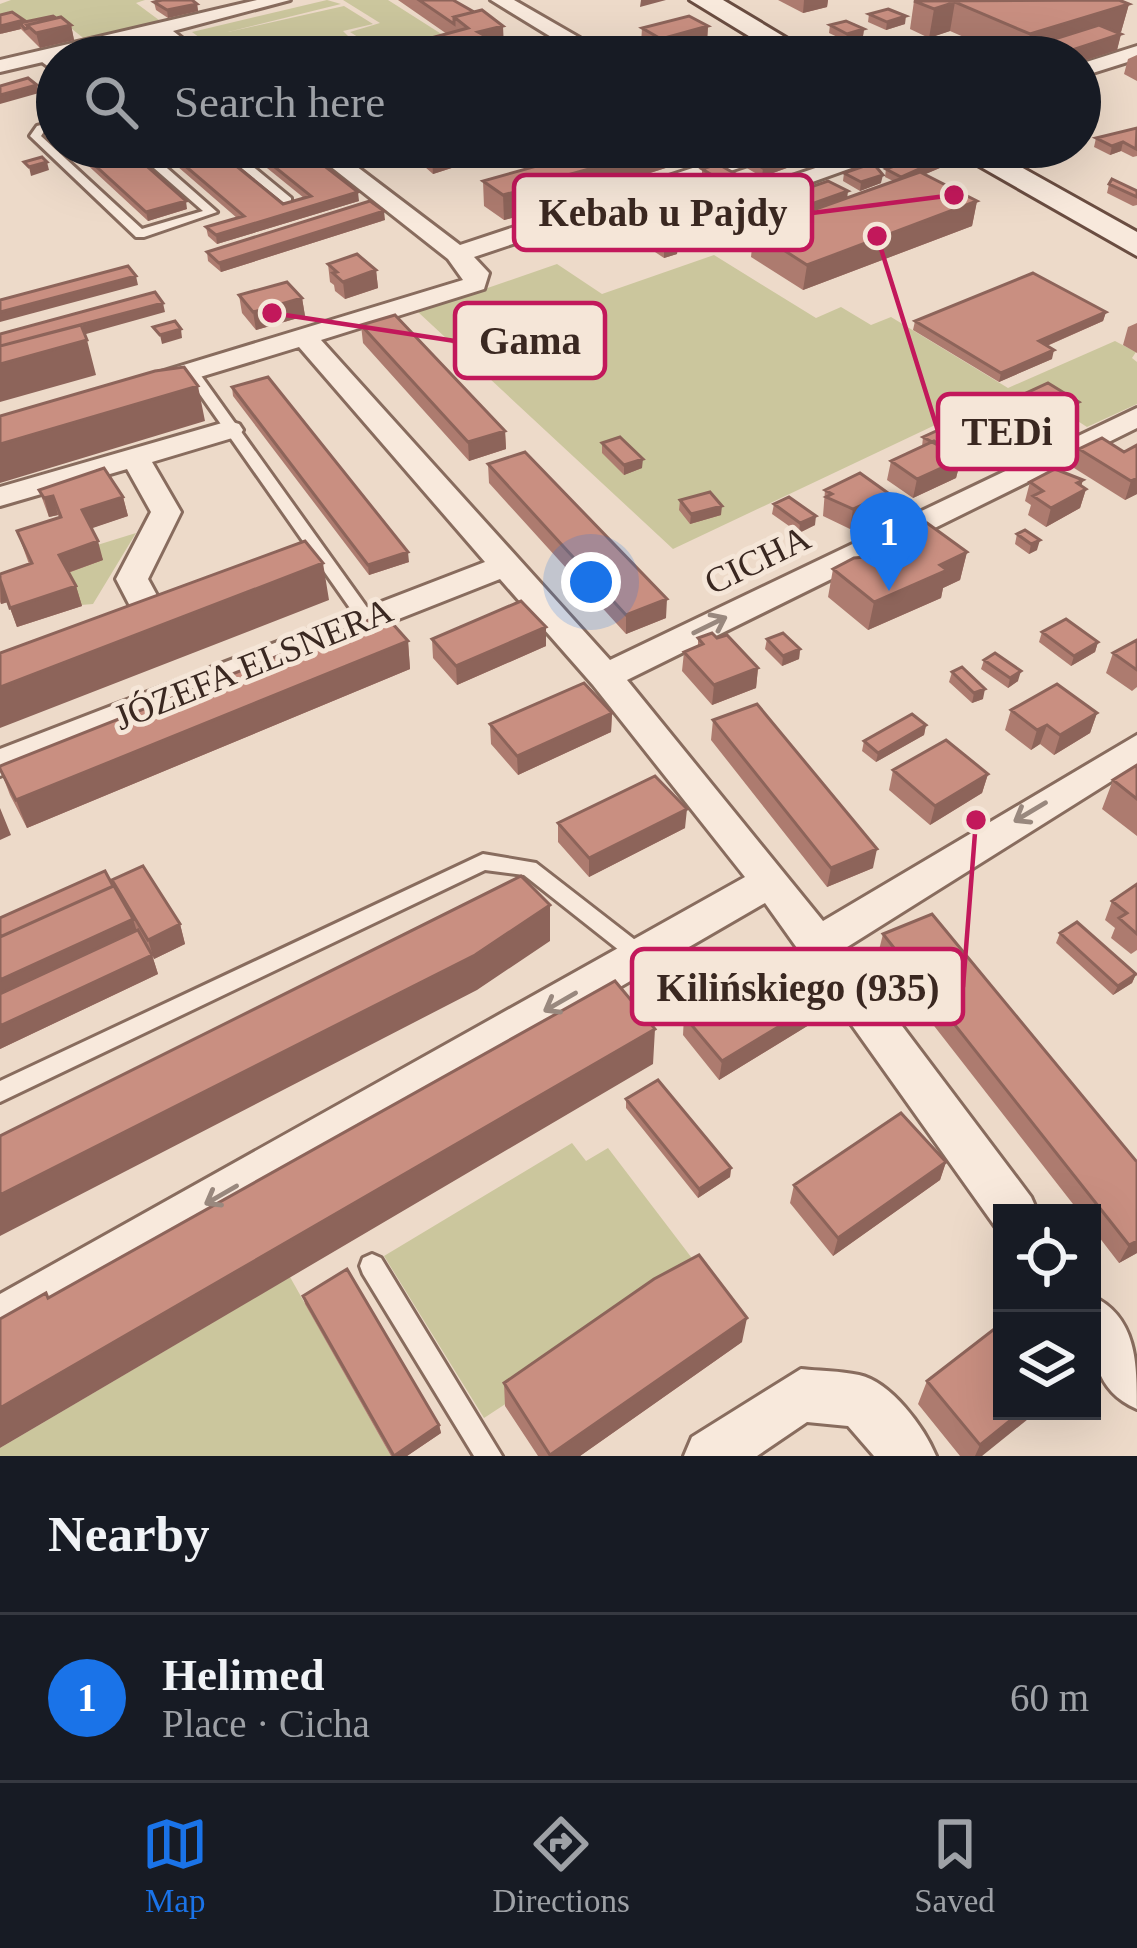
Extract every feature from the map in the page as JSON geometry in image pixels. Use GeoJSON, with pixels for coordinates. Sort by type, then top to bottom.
{"type":"FeatureCollection","features":[{"type":"Feature","properties":{"kind":"main road"},"geometry":{"type":"LineString","coordinates":[[703,0],[767,36]]}},
{"type":"Feature","properties":{"kind":"main road"},"geometry":{"type":"LineString","coordinates":[[1000,168],[1135,243]]}},
{"type":"Feature","properties":{"kind":"street"},"geometry":{"type":"LineString","coordinates":[[136,36],[280,0]]}},
{"type":"Feature","properties":{"kind":"street"},"geometry":{"type":"LineString","coordinates":[[500,0],[563,36]]}},
{"type":"Feature","properties":{"kind":"street"},"geometry":{"type":"LineString","coordinates":[[158,29],[168,36]]}},
{"type":"Feature","properties":{"kind":"street"},"geometry":{"type":"LineString","coordinates":[[1101,64],[1137,52]]}},
{"type":"Feature","properties":{"kind":"street"},"geometry":{"type":"LineString","coordinates":[[0,66],[36,64]]}},
{"type":"Feature","properties":{"kind":"street"},"geometry":{"type":"LineString","coordinates":[[106,397],[307,340],[475,284],[467,263],[344,168]]}},
{"type":"Feature","properties":{"kind":"street"},"geometry":{"type":"LineString","coordinates":[[467,263],[719,168]]}},
{"type":"Feature","properties":{"kind":"street"},"geometry":{"type":"LineString","coordinates":[[622,242],[838,168]]}},
{"type":"Feature","properties":{"kind":"street"},"geometry":{"type":"LineString","coordinates":[[307,340],[605,677],[771,881],[1007,1204]]}},
{"type":"Feature","properties":{"kind":"street","name":"CICHA"},"geometry":{"type":"LineString","coordinates":[[605,677],[1137,417]]}},
{"type":"Feature","properties":{"kind":"street"},"geometry":{"type":"LineString","coordinates":[[0,497],[229,430]]}},
{"type":"Feature","properties":{"kind":"street"},"geometry":{"type":"LineString","coordinates":[[135,458],[166,512],[132,579],[155,623]]}},
{"type":"Feature","properties":{"kind":"street","name":"JÓZEFA ELSNERA"},"geometry":{"type":"LineString","coordinates":[[0,763],[506,565]]}},
{"type":"Feature","properties":{"kind":"street"},"geometry":{"type":"LineString","coordinates":[[819,944],[1135,752]]}},
{"type":"Feature","properties":{"kind":"street"},"geometry":{"type":"LineString","coordinates":[[0,1322],[771,881]]}},
{"type":"Feature","properties":{"kind":"street"},"geometry":{"type":"LineString","coordinates":[[1101,1333],[1137,1383]]}},
{"type":"Feature","properties":{"kind":"street"},"geometry":{"type":"LineString","coordinates":[[711,1456],[801,1395],[861,1401],[909,1456]]}},
{"type":"Feature","properties":{"kind":"lane"},"geometry":{"type":"LineString","coordinates":[[68,168],[140,235],[211,212],[160,168]]}},
{"type":"Feature","properties":{"kind":"lane"},"geometry":{"type":"LineString","coordinates":[[247,168],[286,200]]}},
{"type":"Feature","properties":{"kind":"lane"},"geometry":{"type":"LineString","coordinates":[[192,373],[312,565],[365,617]]}},
{"type":"Feature","properties":{"kind":"lane"},"geometry":{"type":"LineString","coordinates":[[0,1092],[483,862],[529,868],[641,956]]}},
{"type":"Feature","properties":{"kind":"lane"},"geometry":{"type":"LineString","coordinates":[[372,1266],[488,1456]]}},
{"type":"Feature","properties":{"kind":"shaded area"},"geometry":{"type":"Polygon","coordinates":[[[11,0],[145,0],[136,3],[163,23],[108,36],[81,36],[62,21],[31,29],[0,18],[0,4],[11,0]]]}},
{"type":"Feature","properties":{"kind":"shaded area"},"geometry":{"type":"Polygon","coordinates":[[[327,0],[341,4],[228,32],[344,6],[373,24],[343,31],[348,36],[197,36],[192,32],[327,0]]]}},
{"type":"Feature","properties":{"kind":"shaded area"},"geometry":{"type":"Polygon","coordinates":[[[343,0],[388,0],[445,36],[357,36],[350,32],[380,23],[343,0]]]}},
{"type":"Feature","properties":{"kind":"shaded area"},"geometry":{"type":"Polygon","coordinates":[[[714,255],[816,318],[841,307],[871,325],[891,317],[1008,388],[1115,341],[1136,352],[1132,358],[1137,362],[1137,404],[1087,427],[1034,393],[1005,408],[988,400],[673,549],[418,312],[557,264],[602,294],[714,255]]]}},
{"type":"Feature","properties":{"kind":"shaded area"},"geometry":{"type":"Polygon","coordinates":[[[136,533],[93,604],[81,605],[64,574],[94,546],[136,533]]]}},
{"type":"Feature","properties":{"kind":"shaded area"},"geometry":{"type":"Polygon","coordinates":[[[572,1143],[586,1161],[608,1148],[704,1274],[484,1418],[384,1256],[572,1143]]]}},
{"type":"Feature","properties":{"kind":"shaded area"},"geometry":{"type":"Polygon","coordinates":[[[290,1277],[391,1456],[0,1456],[0,1448],[290,1277]]]}},
{"type":"Feature","properties":{"kind":"building"},"geometry":{"type":"Polygon","coordinates":[[[419,0],[453,0],[474,12],[454,17],[454,24],[419,0]]]}},
{"type":"Feature","properties":{"kind":"building"},"geometry":{"type":"Polygon","coordinates":[[[1119,0],[1129,4],[1030,34],[955,2],[934,9],[914,1],[1119,0]]]}},
{"type":"Feature","properties":{"kind":"building"},"geometry":{"type":"Polygon","coordinates":[[[154,2],[197,4],[167,10],[154,2]]]}},
{"type":"Feature","properties":{"kind":"building"},"geometry":{"type":"Polygon","coordinates":[[[888,9],[906,16],[887,22],[869,14],[888,9]]]}},
{"type":"Feature","properties":{"kind":"building"},"geometry":{"type":"Polygon","coordinates":[[[482,10],[503,26],[478,32],[485,36],[438,36],[468,28],[454,17],[482,10]]]}},
{"type":"Feature","properties":{"kind":"building"},"geometry":{"type":"Polygon","coordinates":[[[12,12],[24,20],[0,26],[0,15],[12,12]]]}},
{"type":"Feature","properties":{"kind":"building"},"geometry":{"type":"Polygon","coordinates":[[[689,16],[708,26],[672,36],[656,36],[642,28],[689,16]]]}},
{"type":"Feature","properties":{"kind":"building"},"geometry":{"type":"Polygon","coordinates":[[[61,17],[71,25],[36,33],[27,25],[61,17]]]}},
{"type":"Feature","properties":{"kind":"building"},"geometry":{"type":"Polygon","coordinates":[[[56,18],[25,29],[20,23],[56,18]]]}},
{"type":"Feature","properties":{"kind":"building"},"geometry":{"type":"Polygon","coordinates":[[[846,21],[864,29],[847,34],[830,25],[846,21]]]}},
{"type":"Feature","properties":{"kind":"building"},"geometry":{"type":"Polygon","coordinates":[[[1099,25],[1121,34],[1101,41],[1101,36],[1064,36],[1099,25]]]}},
{"type":"Feature","properties":{"kind":"building"},"geometry":{"type":"Polygon","coordinates":[[[28,78],[36,84],[0,95],[0,86],[28,78]]]}},
{"type":"Feature","properties":{"kind":"building"},"geometry":{"type":"Polygon","coordinates":[[[1137,128],[1136,149],[1123,142],[1112,146],[1101,137],[1137,128]]]}},
{"type":"Feature","properties":{"kind":"building"},"geometry":{"type":"Polygon","coordinates":[[[98,168],[149,168],[186,201],[146,212],[98,168]]]}},
{"type":"Feature","properties":{"kind":"building"},"geometry":{"type":"Polygon","coordinates":[[[188,168],[239,168],[283,204],[311,196],[276,168],[327,168],[358,192],[216,235],[206,227],[244,216],[188,168]]]}},
{"type":"Feature","properties":{"kind":"building"},"geometry":{"type":"Polygon","coordinates":[[[530,168],[593,168],[503,195],[483,181],[530,168]]]}},
{"type":"Feature","properties":{"kind":"building"},"geometry":{"type":"Polygon","coordinates":[[[725,168],[739,176],[724,182],[702,169],[725,168]]]}},
{"type":"Feature","properties":{"kind":"building"},"geometry":{"type":"Polygon","coordinates":[[[877,168],[883,175],[861,182],[844,173],[877,168]]]}},
{"type":"Feature","properties":{"kind":"building"},"geometry":{"type":"Polygon","coordinates":[[[889,168],[921,168],[901,177],[889,168]]]}},
{"type":"Feature","properties":{"kind":"building"},"geometry":{"type":"Polygon","coordinates":[[[920,172],[977,201],[807,265],[754,231],[920,172]]]}},
{"type":"Feature","properties":{"kind":"building"},"geometry":{"type":"Polygon","coordinates":[[[1112,179],[1137,191],[1137,197],[1109,184],[1112,179]]]}},
{"type":"Feature","properties":{"kind":"building"},"geometry":{"type":"Polygon","coordinates":[[[828,181],[848,191],[806,206],[807,198],[796,192],[828,181]]]}},
{"type":"Feature","properties":{"kind":"building"},"geometry":{"type":"Polygon","coordinates":[[[370,201],[384,211],[219,263],[207,252],[370,201]]]}},
{"type":"Feature","properties":{"kind":"building"},"geometry":{"type":"Polygon","coordinates":[[[357,254],[376,270],[343,282],[328,264],[357,254]]]}},
{"type":"Feature","properties":{"kind":"building"},"geometry":{"type":"Polygon","coordinates":[[[128,266],[136,276],[0,312],[0,300],[128,266]]]}},
{"type":"Feature","properties":{"kind":"building"},"geometry":{"type":"Polygon","coordinates":[[[1033,273],[1106,312],[1039,341],[1054,350],[1001,373],[915,321],[1033,273]]]}},
{"type":"Feature","properties":{"kind":"building"},"geometry":{"type":"Polygon","coordinates":[[[287,282],[302,298],[253,312],[239,295],[287,282]]]}},
{"type":"Feature","properties":{"kind":"building"},"geometry":{"type":"Polygon","coordinates":[[[155,292],[163,303],[0,346],[0,334],[155,292]]]}},
{"type":"Feature","properties":{"kind":"building"},"geometry":{"type":"Polygon","coordinates":[[[395,315],[505,431],[468,442],[361,325],[395,315]]]}},
{"type":"Feature","properties":{"kind":"building"},"geometry":{"type":"Polygon","coordinates":[[[175,321],[181,329],[160,335],[153,327],[175,321]]]}},
{"type":"Feature","properties":{"kind":"building"},"geometry":{"type":"Polygon","coordinates":[[[81,325],[87,340],[0,364],[0,346],[81,325]]]}},
{"type":"Feature","properties":{"kind":"building"},"geometry":{"type":"Polygon","coordinates":[[[184,367],[198,386],[0,444],[0,416],[184,367]]]}},
{"type":"Feature","properties":{"kind":"building"},"geometry":{"type":"Polygon","coordinates":[[[268,377],[408,552],[368,565],[232,387],[268,377]]]}},
{"type":"Feature","properties":{"kind":"building"},"geometry":{"type":"Polygon","coordinates":[[[1048,383],[1079,402],[1064,409],[1070,412],[1041,420],[1009,401],[1048,383]]]}},
{"type":"Feature","properties":{"kind":"building"},"geometry":{"type":"Polygon","coordinates":[[[943,428],[966,443],[949,451],[923,437],[943,428]]]}},
{"type":"Feature","properties":{"kind":"building"},"geometry":{"type":"Polygon","coordinates":[[[620,437],[643,459],[624,465],[602,443],[620,437]]]}},
{"type":"Feature","properties":{"kind":"building"},"geometry":{"type":"Polygon","coordinates":[[[1102,438],[1124,452],[1137,445],[1137,478],[1131,481],[1079,449],[1102,438]]]}},
{"type":"Feature","properties":{"kind":"building"},"geometry":{"type":"Polygon","coordinates":[[[934,441],[961,459],[917,479],[891,461],[934,441]]]}},
{"type":"Feature","properties":{"kind":"building"},"geometry":{"type":"Polygon","coordinates":[[[525,452],[667,599],[626,615],[488,464],[525,452]]]}},
{"type":"Feature","properties":{"kind":"building"},"geometry":{"type":"Polygon","coordinates":[[[104,468],[123,497],[82,510],[98,541],[59,555],[76,586],[10,608],[0,574],[32,563],[17,531],[61,517],[53,496],[44,498],[39,490],[104,468]]]}},
{"type":"Feature","properties":{"kind":"building"},"geometry":{"type":"Polygon","coordinates":[[[1055,469],[1083,480],[1077,483],[1086,489],[1051,508],[1033,496],[1043,491],[1030,482],[1055,469]]]}},
{"type":"Feature","properties":{"kind":"building"},"geometry":{"type":"Polygon","coordinates":[[[860,473],[888,493],[853,509],[826,497],[832,494],[825,490],[860,473]]]}},
{"type":"Feature","properties":{"kind":"building"},"geometry":{"type":"Polygon","coordinates":[[[710,492],[722,506],[691,514],[680,500],[710,492]]]}},
{"type":"Feature","properties":{"kind":"building"},"geometry":{"type":"Polygon","coordinates":[[[789,497],[816,516],[800,523],[774,504],[789,497]]]}},
{"type":"Feature","properties":{"kind":"building"},"geometry":{"type":"Polygon","coordinates":[[[927,523],[967,552],[940,565],[947,570],[874,602],[833,569],[854,558],[877,556],[927,523]]]}},
{"type":"Feature","properties":{"kind":"building"},"geometry":{"type":"Polygon","coordinates":[[[1025,530],[1040,540],[1031,544],[1017,534],[1025,530]]]}},
{"type":"Feature","properties":{"kind":"building"},"geometry":{"type":"Polygon","coordinates":[[[305,541],[323,563],[0,687],[0,653],[305,541]]]}},
{"type":"Feature","properties":{"kind":"building"},"geometry":{"type":"Polygon","coordinates":[[[521,601],[546,627],[456,666],[432,639],[521,601]]]}},
{"type":"Feature","properties":{"kind":"building"},"geometry":{"type":"Polygon","coordinates":[[[384,614],[408,641],[16,800],[0,769],[0,766],[384,614]]]}},
{"type":"Feature","properties":{"kind":"building"},"geometry":{"type":"Polygon","coordinates":[[[1066,619],[1098,642],[1074,656],[1042,632],[1066,619]]]}},
{"type":"Feature","properties":{"kind":"building"},"geometry":{"type":"Polygon","coordinates":[[[712,633],[717,638],[727,635],[758,668],[714,685],[684,652],[703,644],[698,638],[712,633]]]}},
{"type":"Feature","properties":{"kind":"building"},"geometry":{"type":"Polygon","coordinates":[[[783,633],[800,649],[783,656],[767,639],[783,633]]]}},
{"type":"Feature","properties":{"kind":"building"},"geometry":{"type":"Polygon","coordinates":[[[1137,640],[1137,670],[1113,653],[1137,640]]]}},
{"type":"Feature","properties":{"kind":"building"},"geometry":{"type":"Polygon","coordinates":[[[995,653],[1021,671],[1010,678],[984,660],[995,653]]]}},
{"type":"Feature","properties":{"kind":"building"},"geometry":{"type":"Polygon","coordinates":[[[962,667],[985,689],[974,693],[952,672],[962,667]]]}},
{"type":"Feature","properties":{"kind":"building"},"geometry":{"type":"Polygon","coordinates":[[[584,683],[612,713],[517,756],[490,724],[584,683]]]}},
{"type":"Feature","properties":{"kind":"building"},"geometry":{"type":"Polygon","coordinates":[[[1057,684],[1097,713],[1060,735],[1047,725],[1037,730],[1011,710],[1057,684]]]}},
{"type":"Feature","properties":{"kind":"building"},"geometry":{"type":"Polygon","coordinates":[[[757,704],[877,849],[831,868],[713,720],[757,704]]]}},
{"type":"Feature","properties":{"kind":"building"},"geometry":{"type":"Polygon","coordinates":[[[912,714],[926,725],[878,753],[864,741],[912,714]]]}},
{"type":"Feature","properties":{"kind":"building"},"geometry":{"type":"Polygon","coordinates":[[[946,740],[988,774],[935,806],[893,770],[946,740]]]}},
{"type":"Feature","properties":{"kind":"building"},"geometry":{"type":"Polygon","coordinates":[[[1137,765],[1137,799],[1113,780],[1137,765]]]}},
{"type":"Feature","properties":{"kind":"building"},"geometry":{"type":"Polygon","coordinates":[[[655,776],[687,809],[589,858],[558,823],[655,776]]]}},
{"type":"Feature","properties":{"kind":"building"},"geometry":{"type":"Polygon","coordinates":[[[143,866],[180,924],[148,940],[112,880],[143,866]]]}},
{"type":"Feature","properties":{"kind":"building"},"geometry":{"type":"Polygon","coordinates":[[[105,871],[113,886],[0,937],[0,918],[105,871]]]}},
{"type":"Feature","properties":{"kind":"building"},"geometry":{"type":"Polygon","coordinates":[[[521,876],[550,905],[475,955],[0,1195],[0,1136],[521,876]]]}},
{"type":"Feature","properties":{"kind":"building"},"geometry":{"type":"Polygon","coordinates":[[[1137,884],[1137,934],[1119,918],[1127,913],[1112,901],[1137,884]]]}},
{"type":"Feature","properties":{"kind":"building"},"geometry":{"type":"Polygon","coordinates":[[[114,886],[133,919],[0,980],[0,937],[114,886]]]}},
{"type":"Feature","properties":{"kind":"building"},"geometry":{"type":"Polygon","coordinates":[[[932,914],[1137,1162],[1137,1241],[1129,1245],[883,934],[932,914]]]}},
{"type":"Feature","properties":{"kind":"building"},"geometry":{"type":"Polygon","coordinates":[[[1077,922],[1136,974],[1118,986],[1060,933],[1077,922]]]}},
{"type":"Feature","properties":{"kind":"building"},"geometry":{"type":"Polygon","coordinates":[[[138,930],[152,955],[0,1026],[0,994],[138,930]]]}},
{"type":"Feature","properties":{"kind":"building"},"geometry":{"type":"Polygon","coordinates":[[[788,957],[826,998],[722,1061],[684,1016],[788,957]]]}},
{"type":"Feature","properties":{"kind":"building"},"geometry":{"type":"Polygon","coordinates":[[[615,981],[655,1029],[0,1408],[0,1319],[46,1293],[48,1298],[615,981]]]}},
{"type":"Feature","properties":{"kind":"building"},"geometry":{"type":"Polygon","coordinates":[[[658,1080],[731,1168],[699,1189],[626,1099],[658,1080]]]}},
{"type":"Feature","properties":{"kind":"building"},"geometry":{"type":"Polygon","coordinates":[[[901,1113],[946,1162],[838,1238],[794,1185],[901,1113]]]}},
{"type":"Feature","properties":{"kind":"building"},"geometry":{"type":"Polygon","coordinates":[[[699,1255],[747,1318],[550,1455],[504,1383],[654,1279],[699,1255]]]}},
{"type":"Feature","properties":{"kind":"building"},"geometry":{"type":"Polygon","coordinates":[[[347,1269],[439,1425],[394,1456],[303,1296],[347,1269]]]}},
{"type":"Feature","properties":{"kind":"building"},"geometry":{"type":"Polygon","coordinates":[[[993,1330],[993,1420],[1011,1420],[980,1445],[927,1381],[993,1330]]]}},
{"type":"Feature","properties":{"kind":"place","name":"Kebab u Pajdy"},"geometry":{"type":"Point","coordinates":[954,195]}},
{"type":"Feature","properties":{"kind":"place","name":"TEDi"},"geometry":{"type":"Point","coordinates":[877,236]}},
{"type":"Feature","properties":{"kind":"place","name":"Gama"},"geometry":{"type":"Point","coordinates":[272,313]}},
{"type":"Feature","properties":{"kind":"place","name":"Helimed"},"geometry":{"type":"Point","coordinates":[889,591]}},
{"type":"Feature","properties":{"kind":"place","name":"Kilińskiego (935)"},"geometry":{"type":"Point","coordinates":[976,820]}}]}
